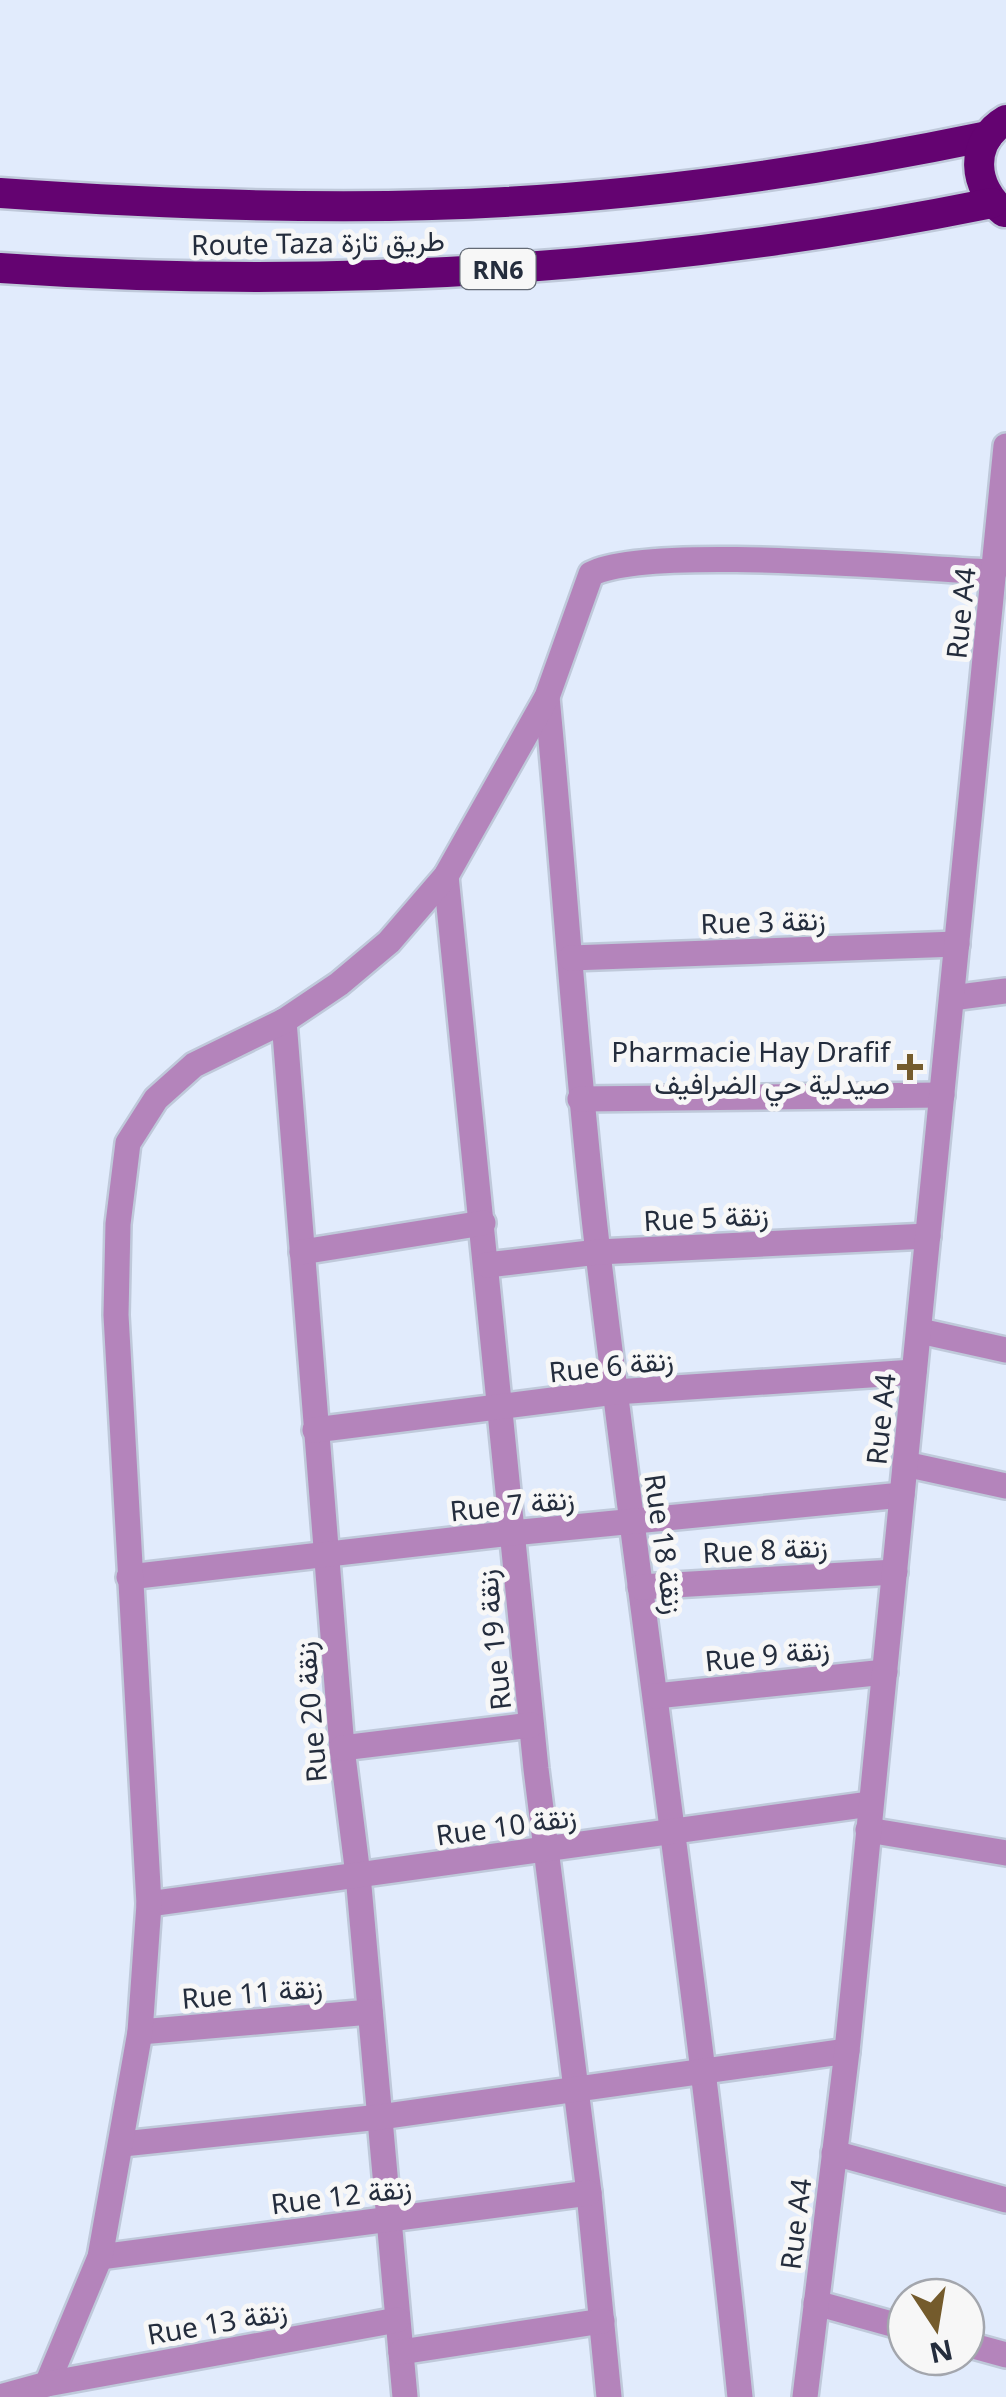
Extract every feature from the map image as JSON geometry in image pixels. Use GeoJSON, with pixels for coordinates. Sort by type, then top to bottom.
{"type":"FeatureCollection","features":[{"type":"Feature","properties":{"kind":"highway","name":"Route Taza طريق تازة"},"geometry":{"type":"LineString","coordinates":[[0,193],[192,206],[436,205],[683,186],[851,164],[997,128]]}},
{"type":"Feature","properties":{"kind":"highway","name":"RN6"},"geometry":{"type":"LineString","coordinates":[[997,128],[978,170],[999,208]]}},
{"type":"Feature","properties":{"kind":"highway","name":"Route Taza طريق تازة"},"geometry":{"type":"LineString","coordinates":[[0,268],[166,277],[420,277],[698,250],[999,208]]}},
{"type":"Feature","properties":{"kind":"street","name":"Rue A4"},"geometry":{"type":"LineString","coordinates":[[805,2397],[847,2050],[957,944],[993,710],[994,572],[1006,446]]}},
{"type":"Feature","properties":{"kind":"street"},"geometry":{"type":"LineString","coordinates":[[47,2384],[100,2257],[140,2032],[149,1904],[116,1316],[118,1224],[128,1144],[156,1100],[194,1065],[284,1021],[389,942],[446,876],[546,697],[584,586],[602,568],[722,561],[994,572]]}},
{"type":"Feature","properties":{"kind":"street","name":"Rue 18 زنقة"},"geometry":{"type":"LineString","coordinates":[[546,697],[580,1100],[631,1523],[706,2072],[740,2397]]}},
{"type":"Feature","properties":{"kind":"street","name":"Rue 19 زنقة"},"geometry":{"type":"LineString","coordinates":[[446,876],[532,1725],[589,2193],[608,2397]]}},
{"type":"Feature","properties":{"kind":"street","name":"Rue 3 زنقة"},"geometry":{"type":"LineString","coordinates":[[571,958],[957,944]]}},
{"type":"Feature","properties":{"kind":"street"},"geometry":{"type":"LineString","coordinates":[[952,998],[1006,991]]}},
{"type":"Feature","properties":{"kind":"street","name":"Rue 20 زنقة"},"geometry":{"type":"LineString","coordinates":[[284,1021],[342,1748],[358,1875],[405,2397]]}},
{"type":"Feature","properties":{"kind":"street"},"geometry":{"type":"LineString","coordinates":[[580,1100],[942,1095]]}},
{"type":"Feature","properties":{"kind":"street"},"geometry":{"type":"LineString","coordinates":[[302,1252],[483,1223]]}},
{"type":"Feature","properties":{"kind":"street","name":"Rue 5 زنقة"},"geometry":{"type":"LineString","coordinates":[[487,1265],[598,1252],[928,1236]]}},
{"type":"Feature","properties":{"kind":"street"},"geometry":{"type":"LineString","coordinates":[[920,1331],[1006,1350]]}},
{"type":"Feature","properties":{"kind":"street","name":"Rue 6 زنقة"},"geometry":{"type":"LineString","coordinates":[[315,1430],[615,1392],[914,1372]]}},
{"type":"Feature","properties":{"kind":"street"},"geometry":{"type":"LineString","coordinates":[[906,1464],[1006,1486]]}},
{"type":"Feature","properties":{"kind":"street","name":"Rue 7 زنقة"},"geometry":{"type":"LineString","coordinates":[[129,1577],[512,1533],[902,1495]]}},
{"type":"Feature","properties":{"kind":"street","name":"Rue 8 زنقة"},"geometry":{"type":"LineString","coordinates":[[640,1587],[894,1572]]}},
{"type":"Feature","properties":{"kind":"street","name":"Rue 9 زنقة"},"geometry":{"type":"LineString","coordinates":[[656,1696],[884,1672]]}},
{"type":"Feature","properties":{"kind":"street"},"geometry":{"type":"LineString","coordinates":[[342,1748],[532,1725]]}},
{"type":"Feature","properties":{"kind":"street","name":"Rue 10 زنقة"},"geometry":{"type":"LineString","coordinates":[[149,1904],[546,1851],[674,1829],[869,1817],[1006,1853]]}},
{"type":"Feature","properties":{"kind":"street","name":"Rue 11 زنقة"},"geometry":{"type":"LineString","coordinates":[[140,2032],[370,2012]]}},
{"type":"Feature","properties":{"kind":"street"},"geometry":{"type":"LineString","coordinates":[[122,2144],[380,2117],[847,2050]]}},
{"type":"Feature","properties":{"kind":"street"},"geometry":{"type":"LineString","coordinates":[[834,2153],[1006,2200]]}},
{"type":"Feature","properties":{"kind":"street","name":"Rue 12 زنقة"},"geometry":{"type":"LineString","coordinates":[[100,2257],[589,2193]]}},
{"type":"Feature","properties":{"kind":"street"},"geometry":{"type":"LineString","coordinates":[[816,2303],[886,2322]]}},
{"type":"Feature","properties":{"kind":"street","name":"Rue 13 زنقة"},"geometry":{"type":"LineString","coordinates":[[0,2397],[47,2384],[397,2320]]}},
{"type":"Feature","properties":{"kind":"street"},"geometry":{"type":"LineString","coordinates":[[401,2352],[602,2321]]}},
{"type":"Feature","properties":{"kind":"place","name":"Pharmacie Hay Drafif صيدلية حي الضرافيف"},"geometry":{"type":"Point","coordinates":[910,1067]}}]}
